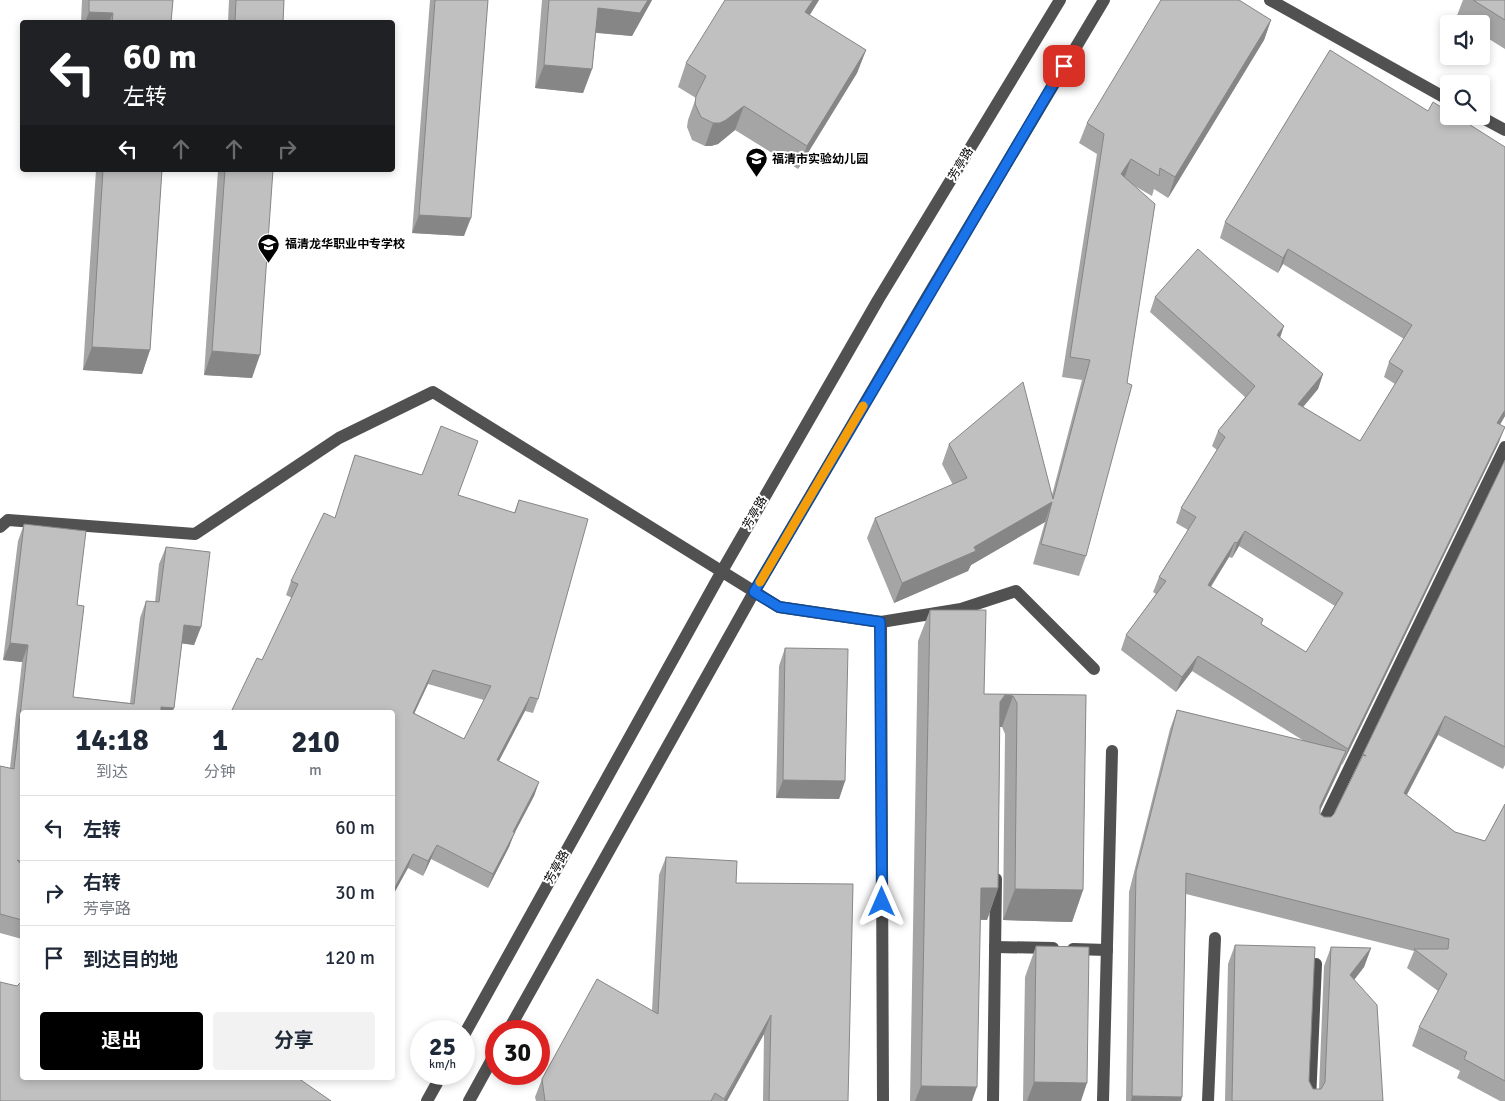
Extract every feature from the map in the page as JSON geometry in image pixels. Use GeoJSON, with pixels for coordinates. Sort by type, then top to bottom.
{"type":"FeatureCollection","features":[{"type":"Feature","properties":{"kind":"street","name":"芳亭路"},"geometry":{"type":"LineString","coordinates":[[472,1020],[722,571],[878,300],[1060,0]]}},
{"type":"Feature","properties":{"kind":"street"},"geometry":{"type":"LineString","coordinates":[[514,1020],[754,592],[1104,0]]}},
{"type":"Feature","properties":{"kind":"street"},"geometry":{"type":"LineString","coordinates":[[1270,0],[1440,95]]}},
{"type":"Feature","properties":{"kind":"street"},"geometry":{"type":"LineString","coordinates":[[1490,122],[1505,130]]}},
{"type":"Feature","properties":{"kind":"street"},"geometry":{"type":"LineString","coordinates":[[0,527],[8,520],[195,534],[339,438],[433,392],[779,607],[880,622],[960,609],[1016,591],[1094,669]]}},
{"type":"Feature","properties":{"kind":"street"},"geometry":{"type":"LineString","coordinates":[[1320,828],[1505,447]]}},
{"type":"Feature","properties":{"kind":"street"},"geometry":{"type":"LineString","coordinates":[[880,622],[884,1101]]}},
{"type":"Feature","properties":{"kind":"street"},"geometry":{"type":"LineString","coordinates":[[1103,1101],[1112,751]]}},
{"type":"Feature","properties":{"kind":"street"},"geometry":{"type":"LineString","coordinates":[[993,1101],[996,870]]}},
{"type":"Feature","properties":{"kind":"street"},"geometry":{"type":"LineString","coordinates":[[1208,1101],[1215,938]]}},
{"type":"Feature","properties":{"kind":"street"},"geometry":{"type":"LineString","coordinates":[[995,947],[1107,950]]}},
{"type":"Feature","properties":{"kind":"street"},"geometry":{"type":"LineString","coordinates":[[1310,1101],[1316,964]]}},
{"type":"Feature","properties":{"kind":"street"},"geometry":{"type":"LineString","coordinates":[[469,1101],[485,1072]]}},
{"type":"Feature","properties":{"kind":"street"},"geometry":{"type":"LineString","coordinates":[[427,1101],[436,1085]]}},
{"type":"Feature","properties":{"kind":"building"},"geometry":{"type":"Polygon","coordinates":[[[89,0],[173,0],[171,20],[112,20],[113,13],[89,12],[89,0]]]}},
{"type":"Feature","properties":{"kind":"building"},"geometry":{"type":"Polygon","coordinates":[[[236,0],[284,0],[283,20],[235,20],[236,0]]]}},
{"type":"Feature","properties":{"kind":"building"},"geometry":{"type":"Polygon","coordinates":[[[435,0],[488,0],[471,218],[419,215],[435,0]]]}},
{"type":"Feature","properties":{"kind":"building"},"geometry":{"type":"Polygon","coordinates":[[[549,0],[648,0],[640,13],[598,8],[592,69],[544,65],[549,0]]]}},
{"type":"Feature","properties":{"kind":"building"},"geometry":{"type":"Polygon","coordinates":[[[725,0],[813,0],[805,12],[866,50],[807,146],[744,106],[720,123],[713,123],[701,117],[695,104],[696,96],[706,76],[686,63],[725,0]]]}},
{"type":"Feature","properties":{"kind":"building"},"geometry":{"type":"Polygon","coordinates":[[[1161,0],[1239,0],[1271,20],[1175,177],[1160,168],[1159,176],[1131,159],[1121,174],[1155,204],[1127,383],[1132,385],[1086,556],[1041,544],[1052,502],[974,547],[976,551],[902,583],[875,518],[967,478],[949,444],[1023,382],[1053,499],[1090,360],[1070,357],[1104,134],[1087,123],[1161,0]]]}},
{"type":"Feature","properties":{"kind":"building"},"geometry":{"type":"Polygon","coordinates":[[[1473,0],[1505,0],[1505,20],[1473,0]]]}},
{"type":"Feature","properties":{"kind":"building"},"geometry":{"type":"Polygon","coordinates":[[[1330,50],[1428,111],[1433,102],[1440,106],[1440,125],[1470,125],[1505,147],[1505,410],[1497,423],[1505,427],[1348,749],[1198,656],[1182,677],[1126,635],[1166,581],[1159,577],[1196,517],[1181,508],[1225,437],[1218,431],[1255,386],[1155,297],[1198,249],[1284,326],[1277,335],[1323,374],[1298,404],[1360,441],[1403,371],[1389,362],[1412,325],[1288,249],[1283,258],[1225,222],[1330,50]],[[1245,531],[1237,543],[1235,542],[1208,585],[1263,619],[1261,624],[1306,652],[1343,593],[1245,531]]]}},
{"type":"Feature","properties":{"kind":"building"},"geometry":{"type":"Polygon","coordinates":[[[103,172],[162,172],[150,350],[92,347],[103,172]]]}},
{"type":"Feature","properties":{"kind":"building"},"geometry":{"type":"Polygon","coordinates":[[[225,172],[273,172],[260,355],[212,351],[225,172]]]}},
{"type":"Feature","properties":{"kind":"building"},"geometry":{"type":"Polygon","coordinates":[[[441,426],[478,441],[458,495],[515,513],[519,500],[588,519],[538,699],[530,697],[497,760],[539,782],[493,874],[437,845],[428,861],[413,854],[395,887],[395,710],[232,710],[257,658],[262,660],[298,584],[291,581],[324,513],[335,518],[355,455],[422,475],[441,426]],[[433,670],[413,713],[464,739],[491,686],[433,670]]]}},
{"type":"Feature","properties":{"kind":"building"},"geometry":{"type":"Polygon","coordinates":[[[1505,460],[1505,747],[1445,716],[1404,793],[1455,832],[1485,841],[1505,804],[1505,1081],[1464,1059],[1467,1052],[1419,1027],[1447,974],[1414,949],[1448,949],[1449,939],[1186,873],[1182,1097],[1132,1096],[1136,872],[1177,710],[1346,751],[1320,806],[1320,814],[1324,817],[1331,817],[1363,755],[1366,756],[1363,754],[1505,460]]]}},
{"type":"Feature","properties":{"kind":"building"},"geometry":{"type":"Polygon","coordinates":[[[24,524],[86,531],[77,605],[84,606],[73,697],[134,704],[146,601],[159,602],[166,547],[210,552],[201,627],[184,625],[174,708],[161,707],[161,710],[21,710],[28,645],[10,643],[24,524]]]}},
{"type":"Feature","properties":{"kind":"building"},"geometry":{"type":"Polygon","coordinates":[[[930,610],[986,610],[984,694],[1086,695],[1083,890],[1015,889],[1017,703],[1013,696],[1005,695],[1000,702],[998,888],[981,888],[977,1087],[921,1086],[930,610]]]}},
{"type":"Feature","properties":{"kind":"building"},"geometry":{"type":"Polygon","coordinates":[[[785,648],[848,649],[845,781],[783,780],[785,648]]]}},
{"type":"Feature","properties":{"kind":"building"},"geometry":{"type":"Polygon","coordinates":[[[20,716],[20,861],[17,860],[20,863],[20,919],[0,914],[0,766],[14,769],[20,716]]]}},
{"type":"Feature","properties":{"kind":"building"},"geometry":{"type":"Polygon","coordinates":[[[666,857],[737,861],[736,883],[853,884],[848,1101],[769,1101],[771,1015],[724,1099],[715,1093],[711,1101],[545,1101],[543,1085],[550,1085],[550,1064],[597,979],[658,1014],[666,857]]]}},
{"type":"Feature","properties":{"kind":"building"},"geometry":{"type":"Polygon","coordinates":[[[1235,945],[1315,947],[1309,1081],[1313,1089],[1321,1089],[1325,1082],[1331,947],[1371,948],[1350,975],[1377,1005],[1383,1101],[1232,1101],[1235,945]]]}},
{"type":"Feature","properties":{"kind":"building"},"geometry":{"type":"Polygon","coordinates":[[[1036,946],[1089,947],[1087,1083],[1034,1082],[1036,946]]]}},
{"type":"Feature","properties":{"kind":"building"},"geometry":{"type":"Polygon","coordinates":[[[0,982],[17,986],[20,983],[20,1080],[301,1080],[331,1101],[0,1101],[0,982]]]}},
{"type":"Feature","properties":{"kind":"slow traffic"},"geometry":{"type":"LineString","coordinates":[[760,582],[863,406]]}},
{"type":"Feature","properties":{"kind":"place","name":"福清市实验幼儿园"},"geometry":{"type":"Point","coordinates":[756,178]}},
{"type":"Feature","properties":{"kind":"place","name":"福清龙华职业中专学校"},"geometry":{"type":"Point","coordinates":[269,263]}},
{"type":"Feature","properties":{"kind":"route"},"geometry":{"type":"LineString","coordinates":[[882,902],[880,622],[779,607],[754,592],[1064,66]]}}]}
